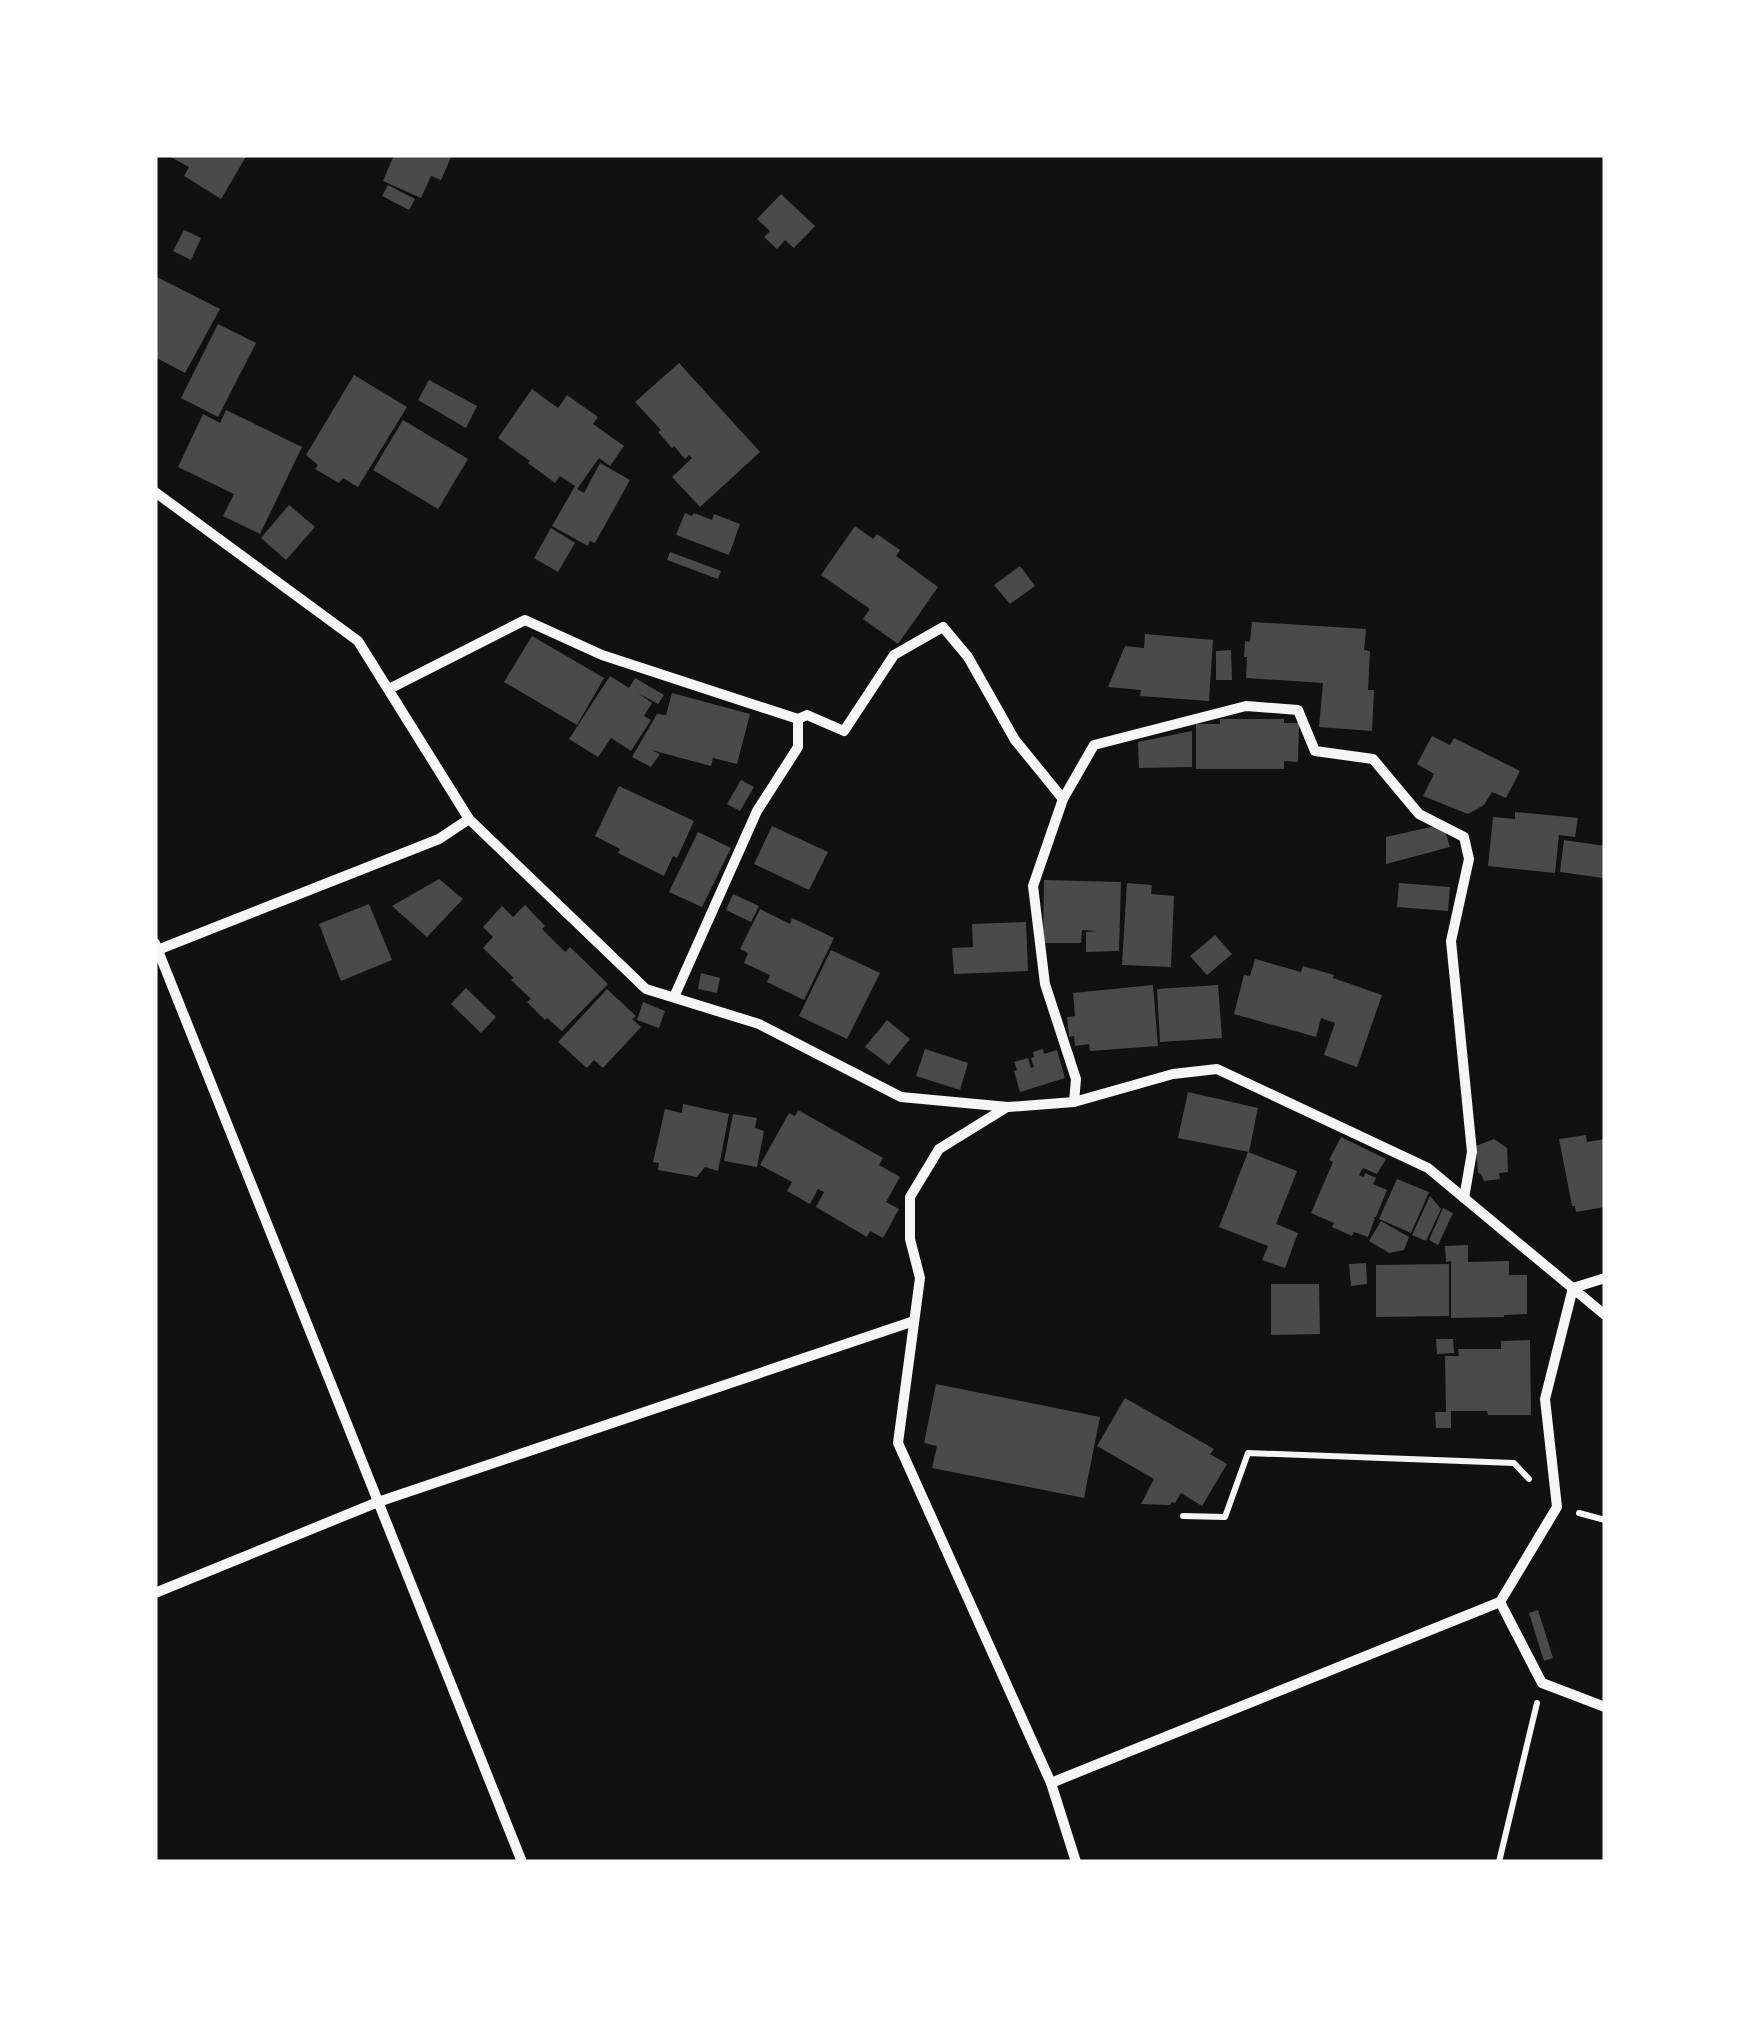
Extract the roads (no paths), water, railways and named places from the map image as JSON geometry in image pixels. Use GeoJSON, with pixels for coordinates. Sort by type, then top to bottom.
{"type":"FeatureCollection","features":[{"type":"Feature","properties":{"kind":"street"},"geometry":{"type":"LineString","coordinates":[[155,492],[358,641],[469,819],[646,989],[759,1024],[900,1096],[1008,1107],[1074,1102],[1173,1074],[1217,1069],[1428,1168],[1605,1315]]}},
{"type":"Feature","properties":{"kind":"street"},"geometry":{"type":"LineString","coordinates":[[389,689],[525,620],[602,656],[798,719],[808,714],[844,731],[894,655],[943,627],[968,657],[1015,740],[1063,799]]}},
{"type":"Feature","properties":{"kind":"street"},"geometry":{"type":"LineString","coordinates":[[1074,1102],[1076,1079],[1045,984],[1034,886],[1063,799],[1094,745],[1246,706],[1298,710],[1315,750],[1373,759],[1418,814],[1464,838],[1468,859],[1452,941],[1472,1152],[1464,1198]]}},
{"type":"Feature","properties":{"kind":"street"},"geometry":{"type":"LineString","coordinates":[[674,998],[757,811],[798,747],[798,719]]}},
{"type":"Feature","properties":{"kind":"street"},"geometry":{"type":"LineString","coordinates":[[469,819],[439,839],[156,948],[522,1862]]}},
{"type":"Feature","properties":{"kind":"street"},"geometry":{"type":"LineString","coordinates":[[1008,1107],[939,1149],[910,1197],[910,1239],[920,1278],[898,1443],[1050,1784],[1076,1862]]}},
{"type":"Feature","properties":{"kind":"street"},"geometry":{"type":"LineString","coordinates":[[1573,1288],[1605,1278]]}},
{"type":"Feature","properties":{"kind":"street"},"geometry":{"type":"LineString","coordinates":[[1050,1784],[1500,1602],[1557,1507],[1545,1399],[1573,1288]]}},
{"type":"Feature","properties":{"kind":"street"},"geometry":{"type":"LineString","coordinates":[[155,1593],[378,1502],[914,1321]]}},
{"type":"Feature","properties":{"kind":"street"},"geometry":{"type":"LineString","coordinates":[[1500,1602],[1542,1682],[1605,1707]]}}]}
